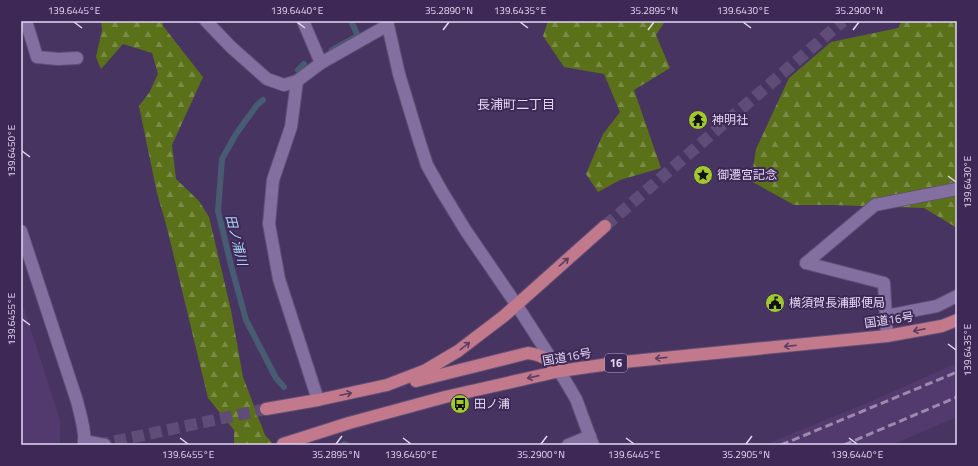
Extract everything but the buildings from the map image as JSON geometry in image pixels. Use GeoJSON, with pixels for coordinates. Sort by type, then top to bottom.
{"type":"FeatureCollection","features":[{"type":"Feature","properties":{"kind":"highway"},"geometry":{"type":"LineString","coordinates":[[387,385],[426,370],[458,352],[504,316],[605,226]]}},
{"type":"Feature","properties":{"kind":"highway","name":"国道16号"},"geometry":{"type":"LineString","coordinates":[[283,444],[349,423],[438,399],[560,371],[623,362],[887,336],[942,326],[957,320]]}},
{"type":"Feature","properties":{"kind":"highway"},"geometry":{"type":"LineString","coordinates":[[266,409],[318,400],[387,385],[410,382],[528,353],[545,357],[560,371]]}},
{"type":"Feature","properties":{"kind":"street"},"geometry":{"type":"LineString","coordinates":[[26,21],[37,57],[58,59],[77,58]]}},
{"type":"Feature","properties":{"kind":"street"},"geometry":{"type":"LineString","coordinates":[[206,21],[231,48],[267,79],[284,85],[297,81],[321,63],[388,23],[399,74],[427,165],[440,190],[466,231],[560,371],[576,399],[592,441],[568,445]]}},
{"type":"Feature","properties":{"kind":"street"},"geometry":{"type":"LineString","coordinates":[[303,21],[321,63]]}},
{"type":"Feature","properties":{"kind":"street"},"geometry":{"type":"LineString","coordinates":[[297,81],[291,127],[273,180],[269,224],[279,279],[318,400]]}},
{"type":"Feature","properties":{"kind":"street"},"geometry":{"type":"LineString","coordinates":[[887,336],[884,282],[806,263],[876,205],[957,189]]}},
{"type":"Feature","properties":{"kind":"street"},"geometry":{"type":"LineString","coordinates":[[21,231],[77,401],[82,420],[84,443],[104,445]]}},
{"type":"Feature","properties":{"kind":"street"},"geometry":{"type":"LineString","coordinates":[[886,316],[937,306],[957,296]]}},
{"type":"Feature","properties":{"kind":"shaded area"},"geometry":{"type":"Polygon","coordinates":[[[21,299],[60,420],[60,445],[21,445],[21,299]]]}},
{"type":"Feature","properties":{"kind":"shaded area"},"geometry":{"type":"Polygon","coordinates":[[[955,364],[957,369],[957,417],[903,440],[890,445],[764,445],[867,403],[955,364]]]}},
{"type":"Feature","properties":{"kind":"green space"},"geometry":{"type":"Polygon","coordinates":[[[101,21],[163,21],[163,26],[203,77],[172,145],[176,179],[199,201],[209,217],[231,310],[243,377],[265,435],[274,445],[235,445],[234,430],[208,398],[167,228],[157,193],[139,106],[149,93],[158,74],[152,53],[123,44],[101,69],[96,57],[102,30],[101,21]]]}},
{"type":"Feature","properties":{"kind":"green space"},"geometry":{"type":"Polygon","coordinates":[[[548,21],[665,21],[656,35],[670,68],[634,90],[661,168],[620,180],[598,192],[586,174],[603,134],[620,112],[604,74],[564,67],[543,36],[548,21]]]}},
{"type":"Feature","properties":{"kind":"green space"},"geometry":{"type":"Polygon","coordinates":[[[902,21],[957,21],[957,228],[924,208],[794,205],[751,181],[756,149],[789,78],[831,42],[898,28],[902,21]]]}},
{"type":"Feature","properties":{"kind":"waterway","name":"田ノ浦川"},"geometry":{"type":"LineString","coordinates":[[332,50],[358,36],[351,21]]}},
{"type":"Feature","properties":{"kind":"waterway"},"geometry":{"type":"LineString","coordinates":[[298,70],[304,64]]}},
{"type":"Feature","properties":{"kind":"waterway","name":"田ノ浦川"},"geometry":{"type":"LineString","coordinates":[[263,100],[257,105],[236,134],[222,159],[218,211],[246,320],[276,378],[284,387]]}},
{"type":"Feature","properties":{"kind":"tunnel"},"geometry":{"type":"LineString","coordinates":[[605,226],[843,21]]}},
{"type":"Feature","properties":{"kind":"tunnel"},"geometry":{"type":"LineString","coordinates":[[97,445],[266,409]]}},
{"type":"Feature","properties":{"kind":"railway"},"geometry":{"type":"LineString","coordinates":[[781,445],[957,372]]}},
{"type":"Feature","properties":{"kind":"railway"},"geometry":{"type":"LineString","coordinates":[[844,445],[957,397]]}},
{"type":"Feature","properties":{"kind":"place","name":"神明社"},"geometry":{"type":"Point","coordinates":[698,120]}},
{"type":"Feature","properties":{"kind":"place","name":"御遷宮記念"},"geometry":{"type":"Point","coordinates":[703,175]}},
{"type":"Feature","properties":{"kind":"place","name":"横須賀長浦郵便局"},"geometry":{"type":"Point","coordinates":[775,303]}},
{"type":"Feature","properties":{"kind":"place","name":"田ノ浦"},"geometry":{"type":"Point","coordinates":[460,404]}},
{"type":"Feature","properties":{"kind":"district","name":"長浦町二丁目"},"geometry":{"type":"Point","coordinates":[516,104]}}]}
